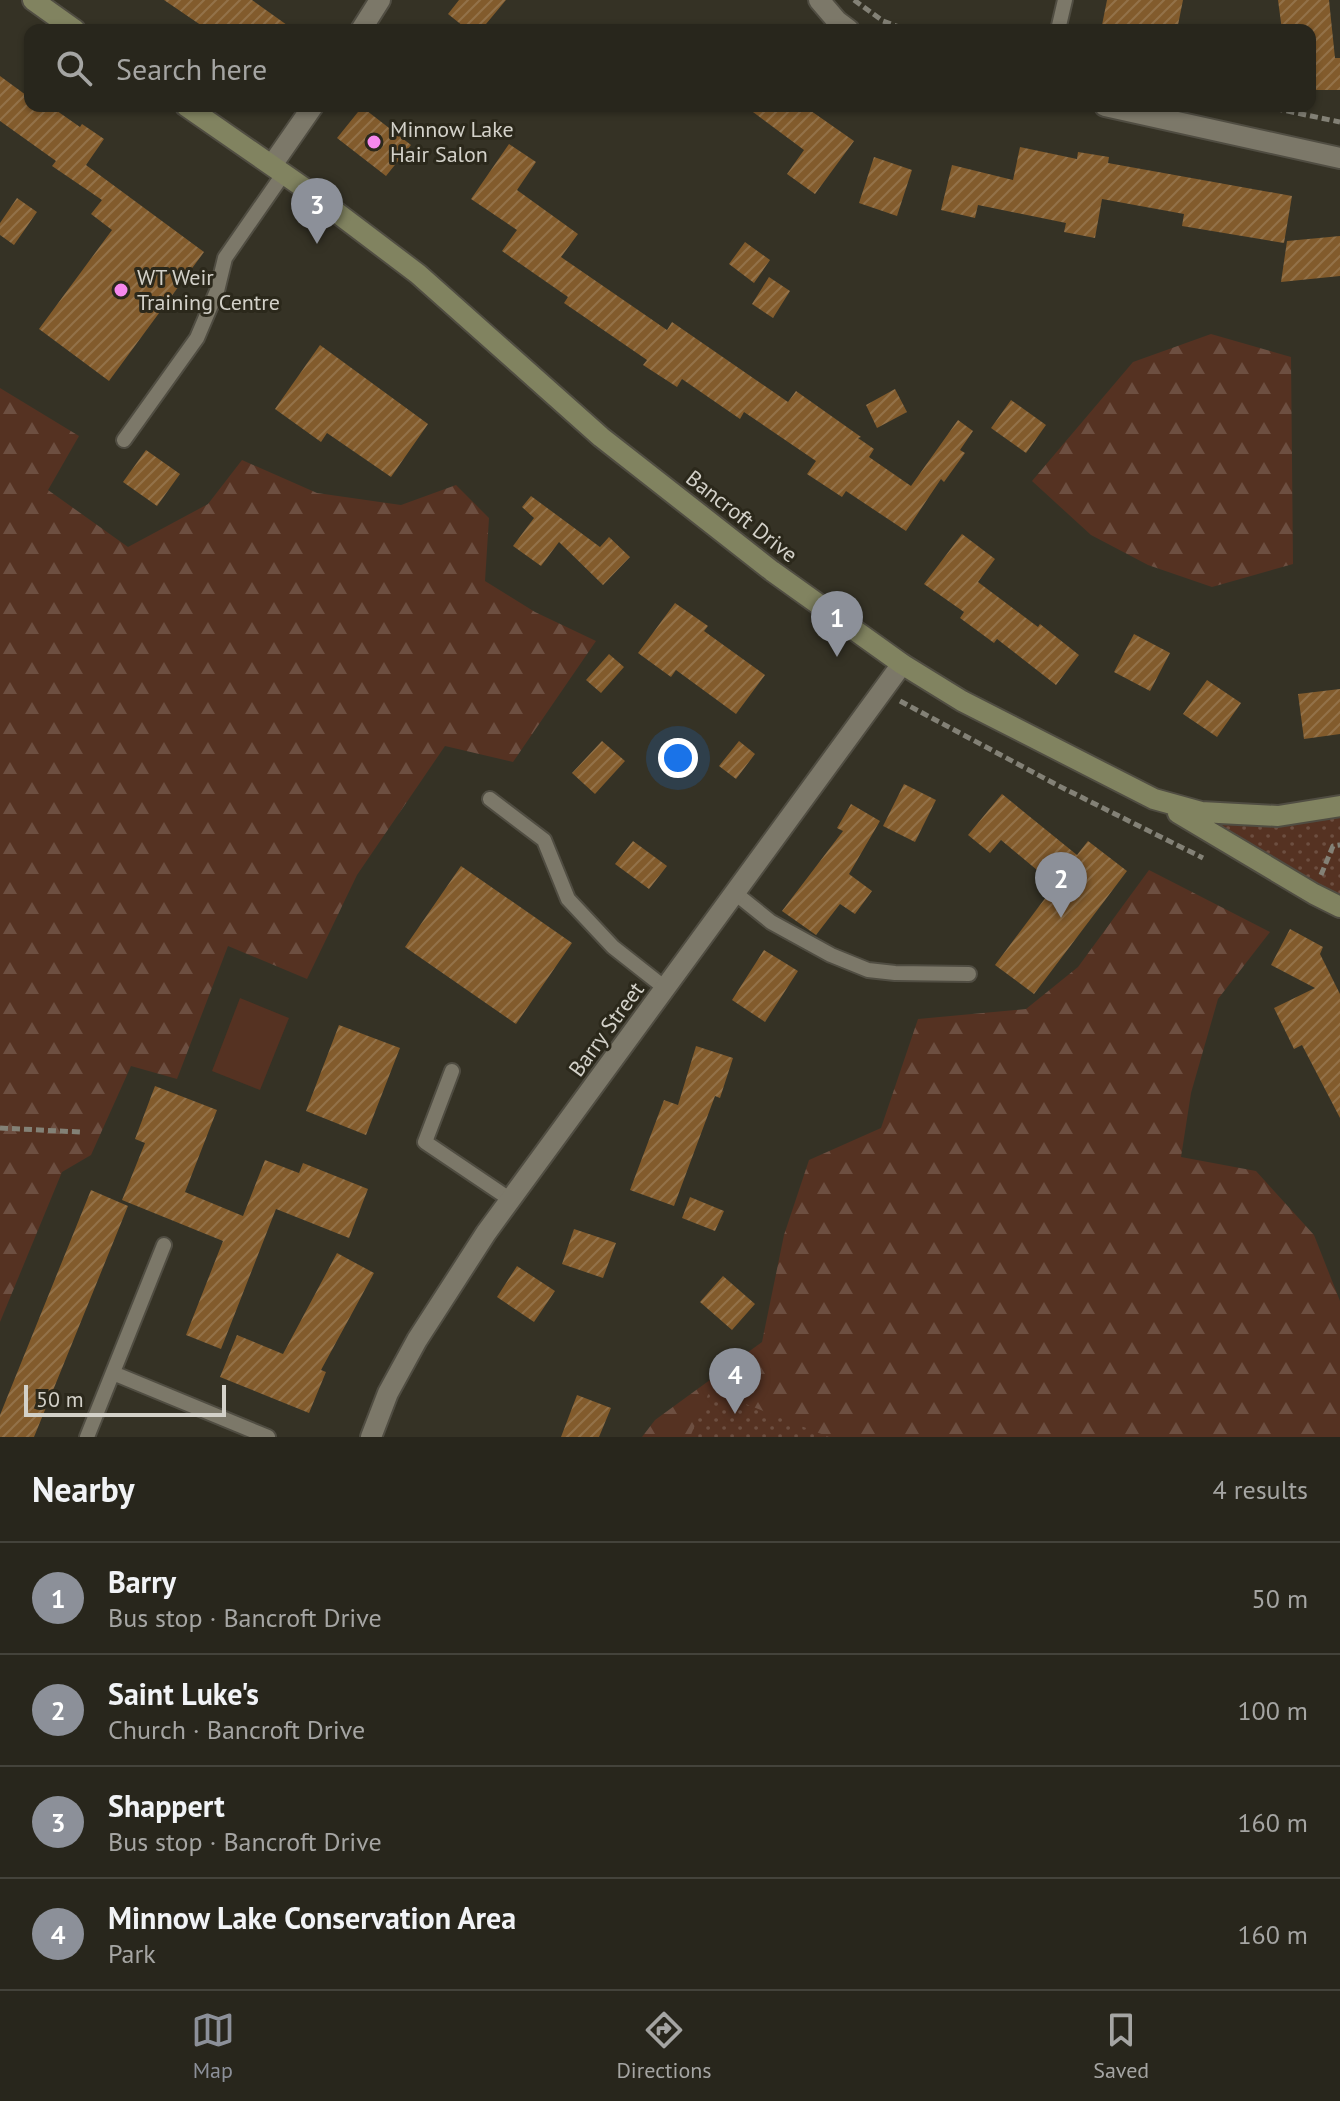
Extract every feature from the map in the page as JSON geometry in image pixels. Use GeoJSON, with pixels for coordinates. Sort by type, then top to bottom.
{"type":"FeatureCollection","features":[{"type":"Feature","properties":{"kind":"main road"},"geometry":{"type":"LineString","coordinates":[[33,0],[67,24]]}},
{"type":"Feature","properties":{"kind":"main road","name":"Bancroft Drive"},"geometry":{"type":"LineString","coordinates":[[195,112],[278,169],[418,274],[601,437],[772,571],[902,664],[962,701],[1154,799],[1201,812],[1251,815],[1278,816],[1340,806]]}},
{"type":"Feature","properties":{"kind":"main road"},"geometry":{"type":"LineString","coordinates":[[1154,799],[1340,907]]}},
{"type":"Feature","properties":{"kind":"street"},"geometry":{"type":"LineString","coordinates":[[365,24],[380,0]]}},
{"type":"Feature","properties":{"kind":"street"},"geometry":{"type":"LineString","coordinates":[[819,0],[841,24]]}},
{"type":"Feature","properties":{"kind":"street"},"geometry":{"type":"LineString","coordinates":[[278,169],[310,112]]}},
{"type":"Feature","properties":{"kind":"street"},"geometry":{"type":"LineString","coordinates":[[1132,112],[1340,158]]}},
{"type":"Feature","properties":{"kind":"street","name":"Barry Street"},"geometry":{"type":"LineString","coordinates":[[371,1437],[388,1393],[461,1271],[902,664]]}},
{"type":"Feature","properties":{"kind":"lane"},"geometry":{"type":"LineString","coordinates":[[1059,24],[1065,0]]}},
{"type":"Feature","properties":{"kind":"lane"},"geometry":{"type":"LineString","coordinates":[[124,440],[197,338],[217,291],[225,258],[278,169]]}},
{"type":"Feature","properties":{"kind":"lane"},"geometry":{"type":"LineString","coordinates":[[490,799],[544,840],[568,899],[613,947],[665,988]]}},
{"type":"Feature","properties":{"kind":"lane"},"geometry":{"type":"LineString","coordinates":[[735,893],[771,922],[831,955],[868,970],[969,974]]}},
{"type":"Feature","properties":{"kind":"lane"},"geometry":{"type":"LineString","coordinates":[[452,1071],[425,1142],[511,1200]]}},
{"type":"Feature","properties":{"kind":"lane"},"geometry":{"type":"LineString","coordinates":[[87,1437],[164,1245]]}},
{"type":"Feature","properties":{"kind":"lane"},"geometry":{"type":"LineString","coordinates":[[113,1373],[268,1437]]}},
{"type":"Feature","properties":{"kind":"path"},"geometry":{"type":"LineString","coordinates":[[854,0],[891,24]]}},
{"type":"Feature","properties":{"kind":"path"},"geometry":{"type":"LineString","coordinates":[[1292,112],[1340,122]]}},
{"type":"Feature","properties":{"kind":"path"},"geometry":{"type":"LineString","coordinates":[[884,689],[921,714],[1209,861]]}},
{"type":"Feature","properties":{"kind":"path"},"geometry":{"type":"LineString","coordinates":[[0,1128],[80,1132]]}},
{"type":"Feature","properties":{"kind":"green space"},"geometry":{"type":"Polygon","coordinates":[[[1211,334],[1291,357],[1293,564],[1212,587],[1148,565],[1091,535],[1032,481],[1133,362],[1211,334]]]}},
{"type":"Feature","properties":{"kind":"green space"},"geometry":{"type":"Polygon","coordinates":[[[0,388],[79,436],[48,490],[128,547],[208,504],[242,460],[317,493],[401,505],[456,485],[489,518],[485,581],[535,612],[596,641],[513,762],[445,746],[357,875],[307,979],[228,946],[177,1079],[131,1066],[91,1155],[62,1172],[0,1322],[0,388]]]}},
{"type":"Feature","properties":{"kind":"green space"},"geometry":{"type":"Polygon","coordinates":[[[1340,809],[1340,909],[1201,814],[1340,809]]]}},
{"type":"Feature","properties":{"kind":"green space"},"geometry":{"type":"Polygon","coordinates":[[[1149,870],[1270,932],[1218,999],[1191,1093],[1181,1157],[1256,1171],[1314,1235],[1340,1301],[1340,1437],[642,1437],[655,1420],[762,1342],[784,1235],[809,1160],[881,1128],[918,1019],[1026,1009],[1078,967],[1149,870]]]}},
{"type":"Feature","properties":{"kind":"green space"},"geometry":{"type":"Polygon","coordinates":[[[240,998],[289,1018],[260,1090],[212,1071],[240,998]]]}},
{"type":"Feature","properties":{"kind":"green space"},"geometry":{"type":"Polygon","coordinates":[[[710,1390],[829,1437],[690,1437],[710,1390]]]}},
{"type":"Feature","properties":{"kind":"building"},"geometry":{"type":"Polygon","coordinates":[[[164,0],[252,0],[286,24],[199,24],[164,0]]]}},
{"type":"Feature","properties":{"kind":"building"},"geometry":{"type":"Polygon","coordinates":[[[459,0],[506,0],[486,24],[460,24],[448,14],[459,0]]]}},
{"type":"Feature","properties":{"kind":"building"},"geometry":{"type":"Polygon","coordinates":[[[1107,0],[1183,0],[1178,24],[1102,24],[1107,0]]]}},
{"type":"Feature","properties":{"kind":"building"},"geometry":{"type":"Polygon","coordinates":[[[1278,0],[1329,0],[1335,58],[1340,58],[1340,90],[1316,90],[1316,24],[1281,24],[1278,0]]]}},
{"type":"Feature","properties":{"kind":"building","name":"WT Weir Training Centre"},"geometry":{"type":"Polygon","coordinates":[[[0,76],[24,94],[24,112],[59,112],[104,139],[86,165],[204,252],[109,381],[39,329],[112,230],[91,214],[102,200],[52,166],[56,161],[0,121],[0,76]]]}},
{"type":"Feature","properties":{"kind":"building","name":"Minnow Lake Hair Salon"},"geometry":{"type":"Polygon","coordinates":[[[358,112],[368,112],[411,145],[386,176],[337,138],[358,112]]]}},
{"type":"Feature","properties":{"kind":"building"},"geometry":{"type":"Polygon","coordinates":[[[753,112],[813,112],[854,141],[815,194],[787,174],[804,150],[753,112]]]}},
{"type":"Feature","properties":{"kind":"building"},"geometry":{"type":"Polygon","coordinates":[[[509,144],[536,162],[517,190],[578,234],[561,257],[667,330],[672,322],[788,402],[796,391],[861,437],[858,438],[874,449],[869,457],[911,486],[958,420],[973,431],[960,450],[965,453],[944,482],[941,479],[906,531],[846,491],[842,497],[807,474],[816,461],[744,412],[740,419],[682,379],[677,387],[643,365],[647,360],[564,303],[568,297],[502,251],[517,230],[471,199],[509,144]]]}},
{"type":"Feature","properties":{"kind":"building"},"geometry":{"type":"Polygon","coordinates":[[[1020,147],[1077,159],[1078,152],[1109,157],[1108,163],[1292,196],[1284,243],[1182,226],[1184,214],[1102,199],[1095,238],[1064,232],[1066,223],[978,205],[975,218],[941,210],[952,165],[1013,180],[1020,147]]]}},
{"type":"Feature","properties":{"kind":"building"},"geometry":{"type":"Polygon","coordinates":[[[874,157],[912,170],[897,216],[859,203],[874,157]]]}},
{"type":"Feature","properties":{"kind":"building"},"geometry":{"type":"Polygon","coordinates":[[[17,198],[37,212],[14,245],[0,235],[0,223],[17,198]]]}},
{"type":"Feature","properties":{"kind":"building"},"geometry":{"type":"Polygon","coordinates":[[[1340,236],[1340,276],[1281,282],[1287,241],[1340,236]]]}},
{"type":"Feature","properties":{"kind":"building"},"geometry":{"type":"Polygon","coordinates":[[[745,242],[770,260],[754,283],[729,264],[745,242]]]}},
{"type":"Feature","properties":{"kind":"building"},"geometry":{"type":"Polygon","coordinates":[[[769,277],[790,291],[773,318],[752,304],[769,277]]]}},
{"type":"Feature","properties":{"kind":"building"},"geometry":{"type":"Polygon","coordinates":[[[320,345],[428,424],[391,477],[327,433],[321,442],[275,409],[320,345]]]}},
{"type":"Feature","properties":{"kind":"building"},"geometry":{"type":"Polygon","coordinates":[[[895,389],[907,412],[877,428],[866,405],[895,389]]]}},
{"type":"Feature","properties":{"kind":"building"},"geometry":{"type":"Polygon","coordinates":[[[1011,400],[1046,425],[1026,453],[991,428],[1011,400]]]}},
{"type":"Feature","properties":{"kind":"building"},"geometry":{"type":"Polygon","coordinates":[[[146,450],[180,474],[157,506],[123,482],[146,450]]]}},
{"type":"Feature","properties":{"kind":"building"},"geometry":{"type":"Polygon","coordinates":[[[531,496],[600,547],[609,537],[630,557],[603,585],[559,542],[541,566],[513,546],[534,518],[522,507],[531,496]]]}},
{"type":"Feature","properties":{"kind":"building"},"geometry":{"type":"Polygon","coordinates":[[[962,534],[995,559],[978,582],[1079,655],[1056,685],[997,639],[994,643],[960,618],[964,612],[924,584],[962,534]]]}},
{"type":"Feature","properties":{"kind":"building"},"geometry":{"type":"Polygon","coordinates":[[[675,603],[708,626],[704,631],[765,675],[736,714],[676,670],[671,677],[638,653],[675,603]]]}},
{"type":"Feature","properties":{"kind":"building"},"geometry":{"type":"Polygon","coordinates":[[[1134,634],[1170,653],[1150,691],[1114,672],[1134,634]]]}},
{"type":"Feature","properties":{"kind":"building"},"geometry":{"type":"Polygon","coordinates":[[[609,654],[624,667],[601,693],[586,680],[609,654]]]}},
{"type":"Feature","properties":{"kind":"building"},"geometry":{"type":"Polygon","coordinates":[[[1207,680],[1241,703],[1217,737],[1183,714],[1207,680]]]}},
{"type":"Feature","properties":{"kind":"building"},"geometry":{"type":"Polygon","coordinates":[[[1340,689],[1340,734],[1304,739],[1298,694],[1340,689]]]}},
{"type":"Feature","properties":{"kind":"building"},"geometry":{"type":"Polygon","coordinates":[[[602,741],[625,761],[595,794],[572,773],[602,741]]]}},
{"type":"Feature","properties":{"kind":"building"},"geometry":{"type":"Polygon","coordinates":[[[739,741],[755,754],[736,779],[719,766],[739,741]]]}},
{"type":"Feature","properties":{"kind":"building"},"geometry":{"type":"Polygon","coordinates":[[[904,784],[936,800],[915,842],[883,826],[904,784]]]}},
{"type":"Feature","properties":{"kind":"building"},"geometry":{"type":"Polygon","coordinates":[[[1002,794],[1077,855],[1088,841],[1127,871],[1034,994],[995,965],[1055,885],[1001,840],[990,853],[968,835],[1002,794]]]}},
{"type":"Feature","properties":{"kind":"building"},"geometry":{"type":"Polygon","coordinates":[[[851,804],[880,821],[849,874],[872,891],[855,914],[840,904],[816,935],[782,911],[843,831],[837,828],[851,804]]]}},
{"type":"Feature","properties":{"kind":"building"},"geometry":{"type":"Polygon","coordinates":[[[633,841],[667,866],[649,889],[615,864],[633,841]]]}},
{"type":"Feature","properties":{"kind":"building"},"geometry":{"type":"Polygon","coordinates":[[[461,866],[572,943],[516,1024],[405,947],[461,866]]]}},
{"type":"Feature","properties":{"kind":"building"},"geometry":{"type":"Polygon","coordinates":[[[1290,929],[1323,947],[1320,954],[1340,994],[1340,1118],[1302,1045],[1294,1049],[1274,1008],[1315,988],[1271,965],[1290,929]]]}},
{"type":"Feature","properties":{"kind":"building"},"geometry":{"type":"Polygon","coordinates":[[[764,950],[798,971],[765,1022],[732,1000],[764,950]]]}},
{"type":"Feature","properties":{"kind":"building"},"geometry":{"type":"Polygon","coordinates":[[[339,1025],[400,1048],[366,1135],[306,1111],[339,1025]]]}},
{"type":"Feature","properties":{"kind":"building"},"geometry":{"type":"Polygon","coordinates":[[[696,1046],[733,1058],[720,1098],[715,1096],[674,1206],[630,1190],[664,1100],[678,1105],[696,1046]]]}},
{"type":"Feature","properties":{"kind":"building"},"geometry":{"type":"Polygon","coordinates":[[[155,1086],[217,1110],[185,1192],[243,1216],[265,1160],[299,1173],[303,1163],[368,1189],[349,1238],[276,1209],[221,1349],[186,1335],[223,1241],[122,1200],[145,1143],[135,1139],[155,1086]]]}},
{"type":"Feature","properties":{"kind":"building"},"geometry":{"type":"Polygon","coordinates":[[[91,1190],[128,1206],[34,1437],[0,1437],[0,1415],[91,1190]]]}},
{"type":"Feature","properties":{"kind":"building"},"geometry":{"type":"Polygon","coordinates":[[[690,1197],[724,1211],[715,1231],[682,1218],[690,1197]]]}},
{"type":"Feature","properties":{"kind":"building"},"geometry":{"type":"Polygon","coordinates":[[[574,1229],[616,1243],[603,1278],[562,1264],[574,1229]]]}},
{"type":"Feature","properties":{"kind":"building"},"geometry":{"type":"Polygon","coordinates":[[[337,1253],[374,1273],[321,1370],[326,1372],[309,1413],[220,1377],[237,1335],[283,1354],[337,1253]]]}},
{"type":"Feature","properties":{"kind":"building"},"geometry":{"type":"Polygon","coordinates":[[[517,1266],[555,1291],[534,1322],[497,1297],[517,1266]]]}},
{"type":"Feature","properties":{"kind":"building"},"geometry":{"type":"Polygon","coordinates":[[[723,1276],[755,1304],[732,1330],[700,1302],[723,1276]]]}},
{"type":"Feature","properties":{"kind":"building"},"geometry":{"type":"Polygon","coordinates":[[[577,1395],[611,1408],[599,1437],[561,1437],[577,1395]]]}},
{"type":"Feature","properties":{"kind":"place","name":"Minnow Lake Hair Salon"},"geometry":{"type":"Point","coordinates":[374,142]}},
{"type":"Feature","properties":{"kind":"place","name":"Shappert"},"geometry":{"type":"Point","coordinates":[317,244]}},
{"type":"Feature","properties":{"kind":"place","name":"WT Weir Training Centre"},"geometry":{"type":"Point","coordinates":[121,290]}},
{"type":"Feature","properties":{"kind":"place","name":"Barry"},"geometry":{"type":"Point","coordinates":[837,657]}},
{"type":"Feature","properties":{"kind":"place","name":"Saint Luke's"},"geometry":{"type":"Point","coordinates":[1061,918]}},
{"type":"Feature","properties":{"kind":"place","name":"Minnow Lake Conservation Area"},"geometry":{"type":"Point","coordinates":[735,1414]}}]}
